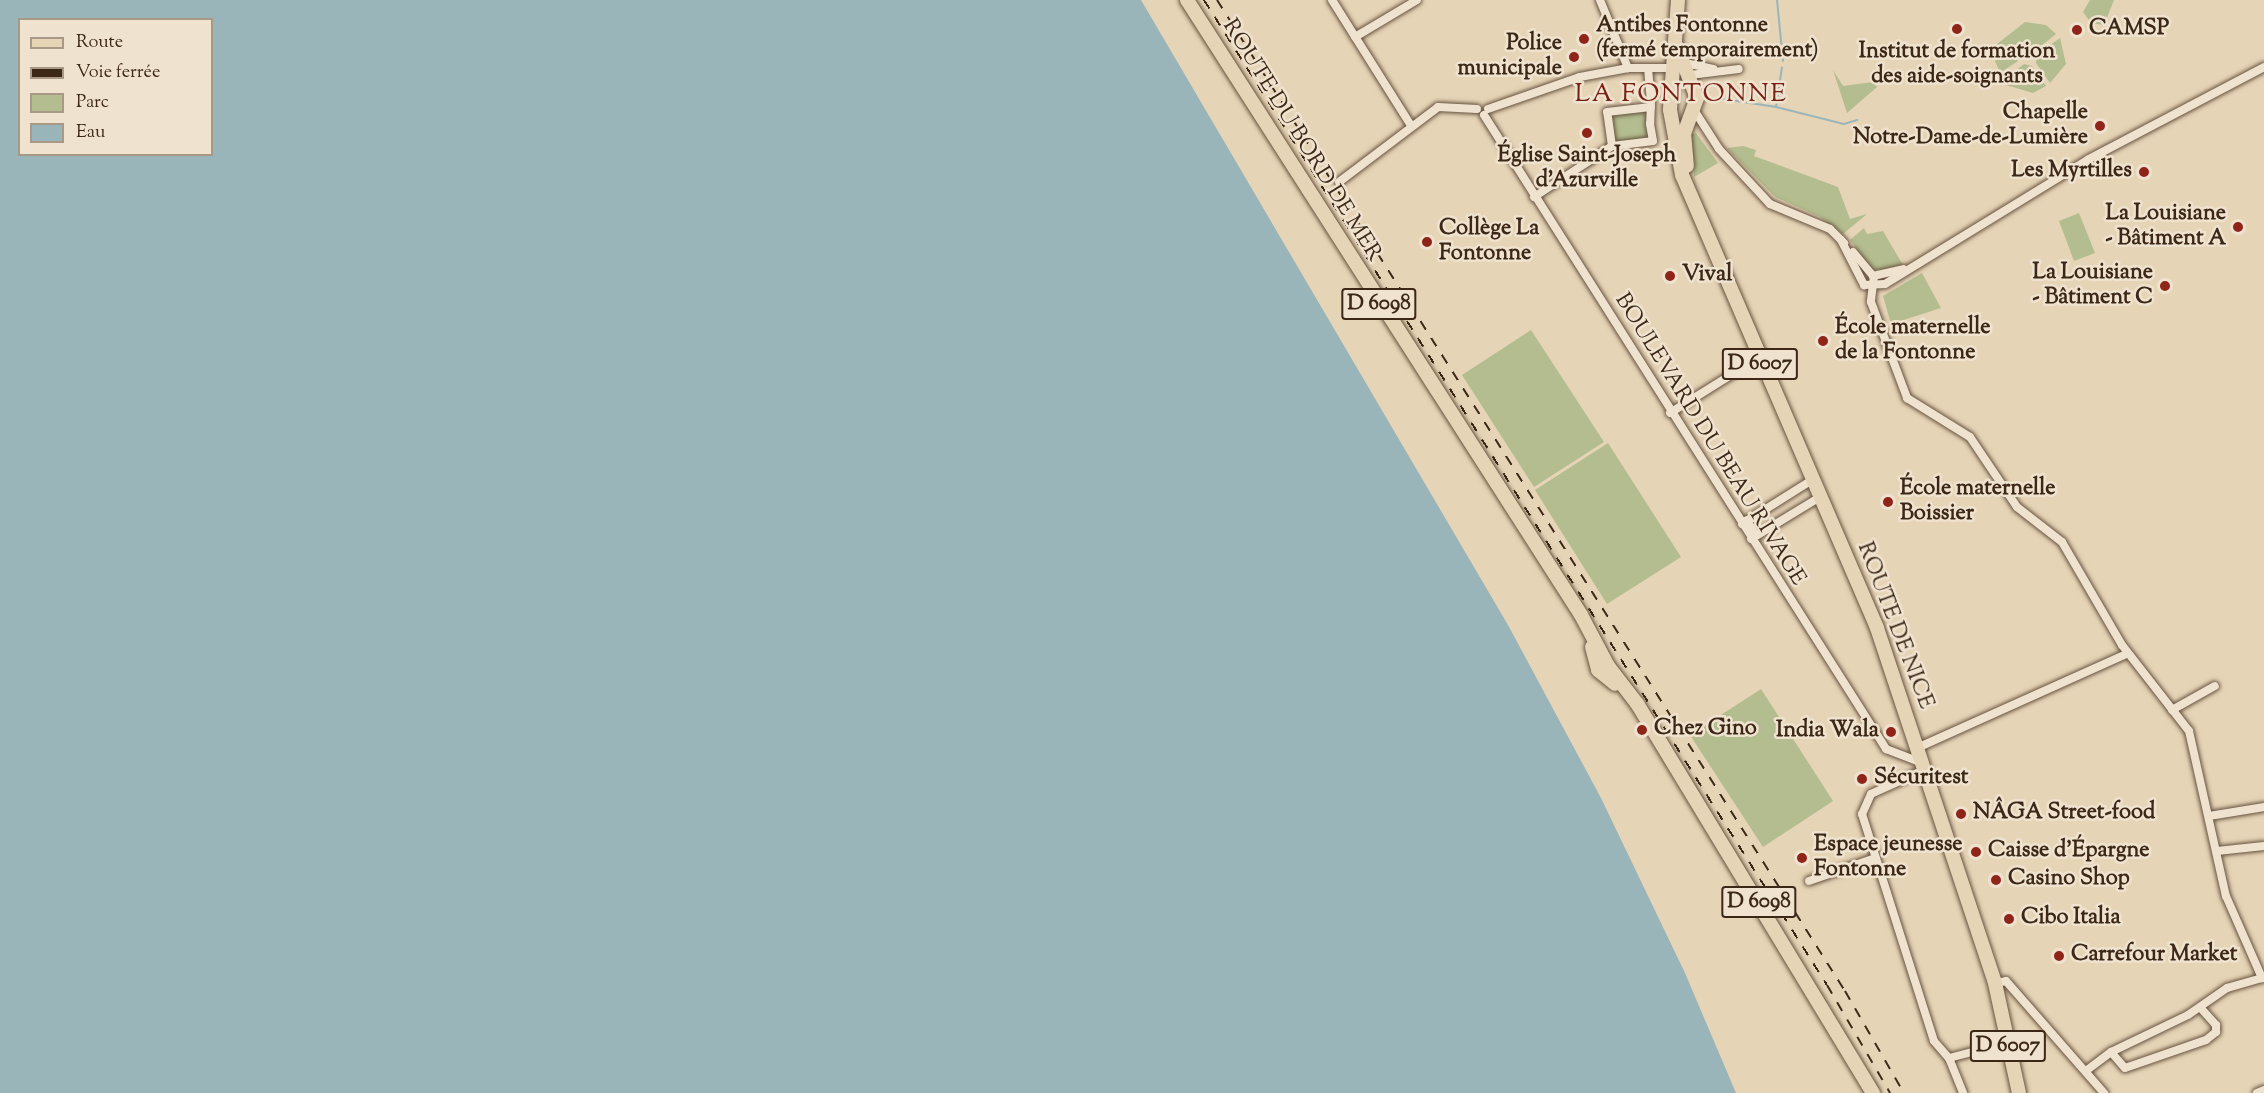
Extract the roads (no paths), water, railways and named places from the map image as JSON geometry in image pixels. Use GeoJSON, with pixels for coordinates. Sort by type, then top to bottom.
{"type":"FeatureCollection","features":[{"type":"Feature","properties":{"kind":"main road","name":"ROUTE DU BORD DE MER"},"geometry":{"type":"LineString","coordinates":[[1187,0],[1573,607],[1603,666],[1641,714],[1873,1093]]}},
{"type":"Feature","properties":{"kind":"main road","name":"D 6007"},"geometry":{"type":"LineString","coordinates":[[1678,0],[1675,43],[1686,74],[1691,116],[1684,134],[1688,188]]}},
{"type":"Feature","properties":{"kind":"main road","name":"D 6007"},"geometry":{"type":"LineString","coordinates":[[1686,74],[1672,98],[1671,123],[1688,188]]}},
{"type":"Feature","properties":{"kind":"main road"},"geometry":{"type":"LineString","coordinates":[[1672,98],[1675,111],[1691,116]]}},
{"type":"Feature","properties":{"kind":"main road","name":"ROUTE DE NICE"},"geometry":{"type":"LineString","coordinates":[[1688,188],[1758,358],[1877,628],[1995,983],[2019,1093]]}},
{"type":"Feature","properties":{"kind":"street"},"geometry":{"type":"LineString","coordinates":[[1332,0],[1410,124]]}},
{"type":"Feature","properties":{"kind":"street"},"geometry":{"type":"LineString","coordinates":[[1355,37],[1417,0]]}},
{"type":"Feature","properties":{"kind":"street"},"geometry":{"type":"LineString","coordinates":[[1600,0],[1628,68]]}},
{"type":"Feature","properties":{"kind":"street"},"geometry":{"type":"LineString","coordinates":[[1339,182],[1410,124],[1438,107],[1477,109],[1483,104],[1486,112],[1580,77],[1628,68],[1648,68],[1686,74],[1738,69]]}},
{"type":"Feature","properties":{"kind":"street"},"geometry":{"type":"LineString","coordinates":[[1534,197],[1612,146],[1653,141],[1648,68]]}},
{"type":"Feature","properties":{"kind":"street"},"geometry":{"type":"LineString","coordinates":[[1841,240],[1864,285],[1872,288],[1960,240],[2089,159],[2264,68]]}},
{"type":"Feature","properties":{"kind":"street"},"geometry":{"type":"LineString","coordinates":[[1686,74],[1714,70]]}},
{"type":"Feature","properties":{"kind":"street"},"geometry":{"type":"LineString","coordinates":[[1612,146],[1606,112],[1651,107]]}},
{"type":"Feature","properties":{"kind":"street","name":"BOULEVARD DU BEAU RIVAGE"},"geometry":{"type":"LineString","coordinates":[[1486,112],[1534,197],[1670,413],[1754,537],[1886,749],[1923,767]]}},
{"type":"Feature","properties":{"kind":"street"},"geometry":{"type":"LineString","coordinates":[[1691,116],[1770,204],[1830,229],[1874,276]]}},
{"type":"Feature","properties":{"kind":"street"},"geometry":{"type":"LineString","coordinates":[[1691,116],[1706,131]]}},
{"type":"Feature","properties":{"kind":"street"},"geometry":{"type":"LineString","coordinates":[[1874,276],[1898,272],[1960,240]]}},
{"type":"Feature","properties":{"kind":"street"},"geometry":{"type":"LineString","coordinates":[[1874,276],[1871,302],[1907,398],[1970,437],[2017,507],[2062,542],[2128,653],[2172,710],[2193,742],[2226,896],[2262,978],[2227,988],[2200,1007],[2111,1052],[2086,1071]]}},
{"type":"Feature","properties":{"kind":"street"},"geometry":{"type":"LineString","coordinates":[[1670,413],[1758,358]]}},
{"type":"Feature","properties":{"kind":"street"},"geometry":{"type":"LineString","coordinates":[[1744,522],[1812,480]]}},
{"type":"Feature","properties":{"kind":"street"},"geometry":{"type":"LineString","coordinates":[[1754,537],[1820,497]]}},
{"type":"Feature","properties":{"kind":"street"},"geometry":{"type":"LineString","coordinates":[[1917,748],[2128,653]]}},
{"type":"Feature","properties":{"kind":"street"},"geometry":{"type":"LineString","coordinates":[[2172,710],[2215,686]]}},
{"type":"Feature","properties":{"kind":"street"},"geometry":{"type":"LineString","coordinates":[[1923,767],[1871,794],[1863,806],[1875,858],[1934,1041],[1949,1058],[1963,1093]]}},
{"type":"Feature","properties":{"kind":"street"},"geometry":{"type":"LineString","coordinates":[[2209,816],[2264,807]]}},
{"type":"Feature","properties":{"kind":"street"},"geometry":{"type":"LineString","coordinates":[[2217,851],[2264,846]]}},
{"type":"Feature","properties":{"kind":"street"},"geometry":{"type":"LineString","coordinates":[[1809,881],[1875,858]]}},
{"type":"Feature","properties":{"kind":"street"},"geometry":{"type":"LineString","coordinates":[[1995,983],[2006,981],[2104,1093]]}},
{"type":"Feature","properties":{"kind":"street"},"geometry":{"type":"LineString","coordinates":[[2111,1052],[2125,1068],[2206,1040],[2216,1032],[2216,1025],[2200,1007]]}},
{"type":"Feature","properties":{"kind":"street"},"geometry":{"type":"LineString","coordinates":[[1949,1058],[2007,1043]]}},
{"type":"Feature","properties":{"kind":"street"},"geometry":{"type":"LineString","coordinates":[[2257,1093],[2264,1090]]}},
{"type":"Feature","properties":{"kind":"water"},"geometry":{"type":"Polygon","coordinates":[[[0,0],[1141,0],[1508,625],[1601,798],[1685,973],[1736,1093],[0,1093],[0,0]]]}},
{"type":"Feature","properties":{"kind":"waterway"},"geometry":{"type":"LineString","coordinates":[[1777,0],[1783,61]]}},
{"type":"Feature","properties":{"kind":"waterway"},"geometry":{"type":"LineString","coordinates":[[1717,98],[1776,107],[1782,67]]}},
{"type":"Feature","properties":{"kind":"waterway"},"geometry":{"type":"LineString","coordinates":[[1776,107],[1844,124],[1857,120]]}},
{"type":"Feature","properties":{"kind":"railway"},"geometry":{"type":"LineString","coordinates":[[1204,0],[1827,985],[1890,1093]]}},
{"type":"Feature","properties":{"kind":"railway"},"geometry":{"type":"LineString","coordinates":[[1217,0],[1845,991],[1904,1093]]}},
{"type":"Feature","properties":{"kind":"place","name":"Institut de formation des aide-soignants"},"geometry":{"type":"Point","coordinates":[1957,29]}},
{"type":"Feature","properties":{"kind":"place","name":"CAMSP"},"geometry":{"type":"Point","coordinates":[2077,30]}},
{"type":"Feature","properties":{"kind":"place","name":"Antibes Fontonne (fermé temporairement)"},"geometry":{"type":"Point","coordinates":[1584,39]}},
{"type":"Feature","properties":{"kind":"place","name":"Police municipale"},"geometry":{"type":"Point","coordinates":[1574,57]}},
{"type":"Feature","properties":{"kind":"place","name":"Chapelle Notre-Dame-de-Lumière"},"geometry":{"type":"Point","coordinates":[2100,126]}},
{"type":"Feature","properties":{"kind":"place","name":"Église Saint-Joseph d'Azurville"},"geometry":{"type":"Point","coordinates":[1587,133]}},
{"type":"Feature","properties":{"kind":"place","name":"Les Myrtilles"},"geometry":{"type":"Point","coordinates":[2144,172]}},
{"type":"Feature","properties":{"kind":"place","name":"La Louisiane - Bâtiment A"},"geometry":{"type":"Point","coordinates":[2238,227]}},
{"type":"Feature","properties":{"kind":"place","name":"Collège La Fontonne"},"geometry":{"type":"Point","coordinates":[1427,242]}},
{"type":"Feature","properties":{"kind":"place","name":"Vival"},"geometry":{"type":"Point","coordinates":[1670,276]}},
{"type":"Feature","properties":{"kind":"place","name":"La Louisiane - Bâtiment C"},"geometry":{"type":"Point","coordinates":[2165,286]}},
{"type":"Feature","properties":{"kind":"place","name":"École maternelle de la Fontonne"},"geometry":{"type":"Point","coordinates":[1823,341]}},
{"type":"Feature","properties":{"kind":"place","name":"École maternelle Boissier"},"geometry":{"type":"Point","coordinates":[1888,502]}},
{"type":"Feature","properties":{"kind":"place","name":"Chez Gino"},"geometry":{"type":"Point","coordinates":[1642,730]}},
{"type":"Feature","properties":{"kind":"place","name":"India Wala"},"geometry":{"type":"Point","coordinates":[1891,732]}},
{"type":"Feature","properties":{"kind":"place","name":"Sécuritest"},"geometry":{"type":"Point","coordinates":[1862,779]}},
{"type":"Feature","properties":{"kind":"place","name":"NÂGA Street-food"},"geometry":{"type":"Point","coordinates":[1961,814]}},
{"type":"Feature","properties":{"kind":"place","name":"Caisse d'Épargne"},"geometry":{"type":"Point","coordinates":[1976,852]}},
{"type":"Feature","properties":{"kind":"place","name":"Espace jeunesse Fontonne"},"geometry":{"type":"Point","coordinates":[1802,858]}},
{"type":"Feature","properties":{"kind":"place","name":"Casino Shop"},"geometry":{"type":"Point","coordinates":[1996,880]}},
{"type":"Feature","properties":{"kind":"place","name":"Cibo Italia"},"geometry":{"type":"Point","coordinates":[2009,919]}},
{"type":"Feature","properties":{"kind":"place","name":"Carrefour Market"},"geometry":{"type":"Point","coordinates":[2059,956]}},
{"type":"Feature","properties":{"kind":"district","name":"LA FONTONNE"},"geometry":{"type":"Point","coordinates":[1681,95]}}]}
